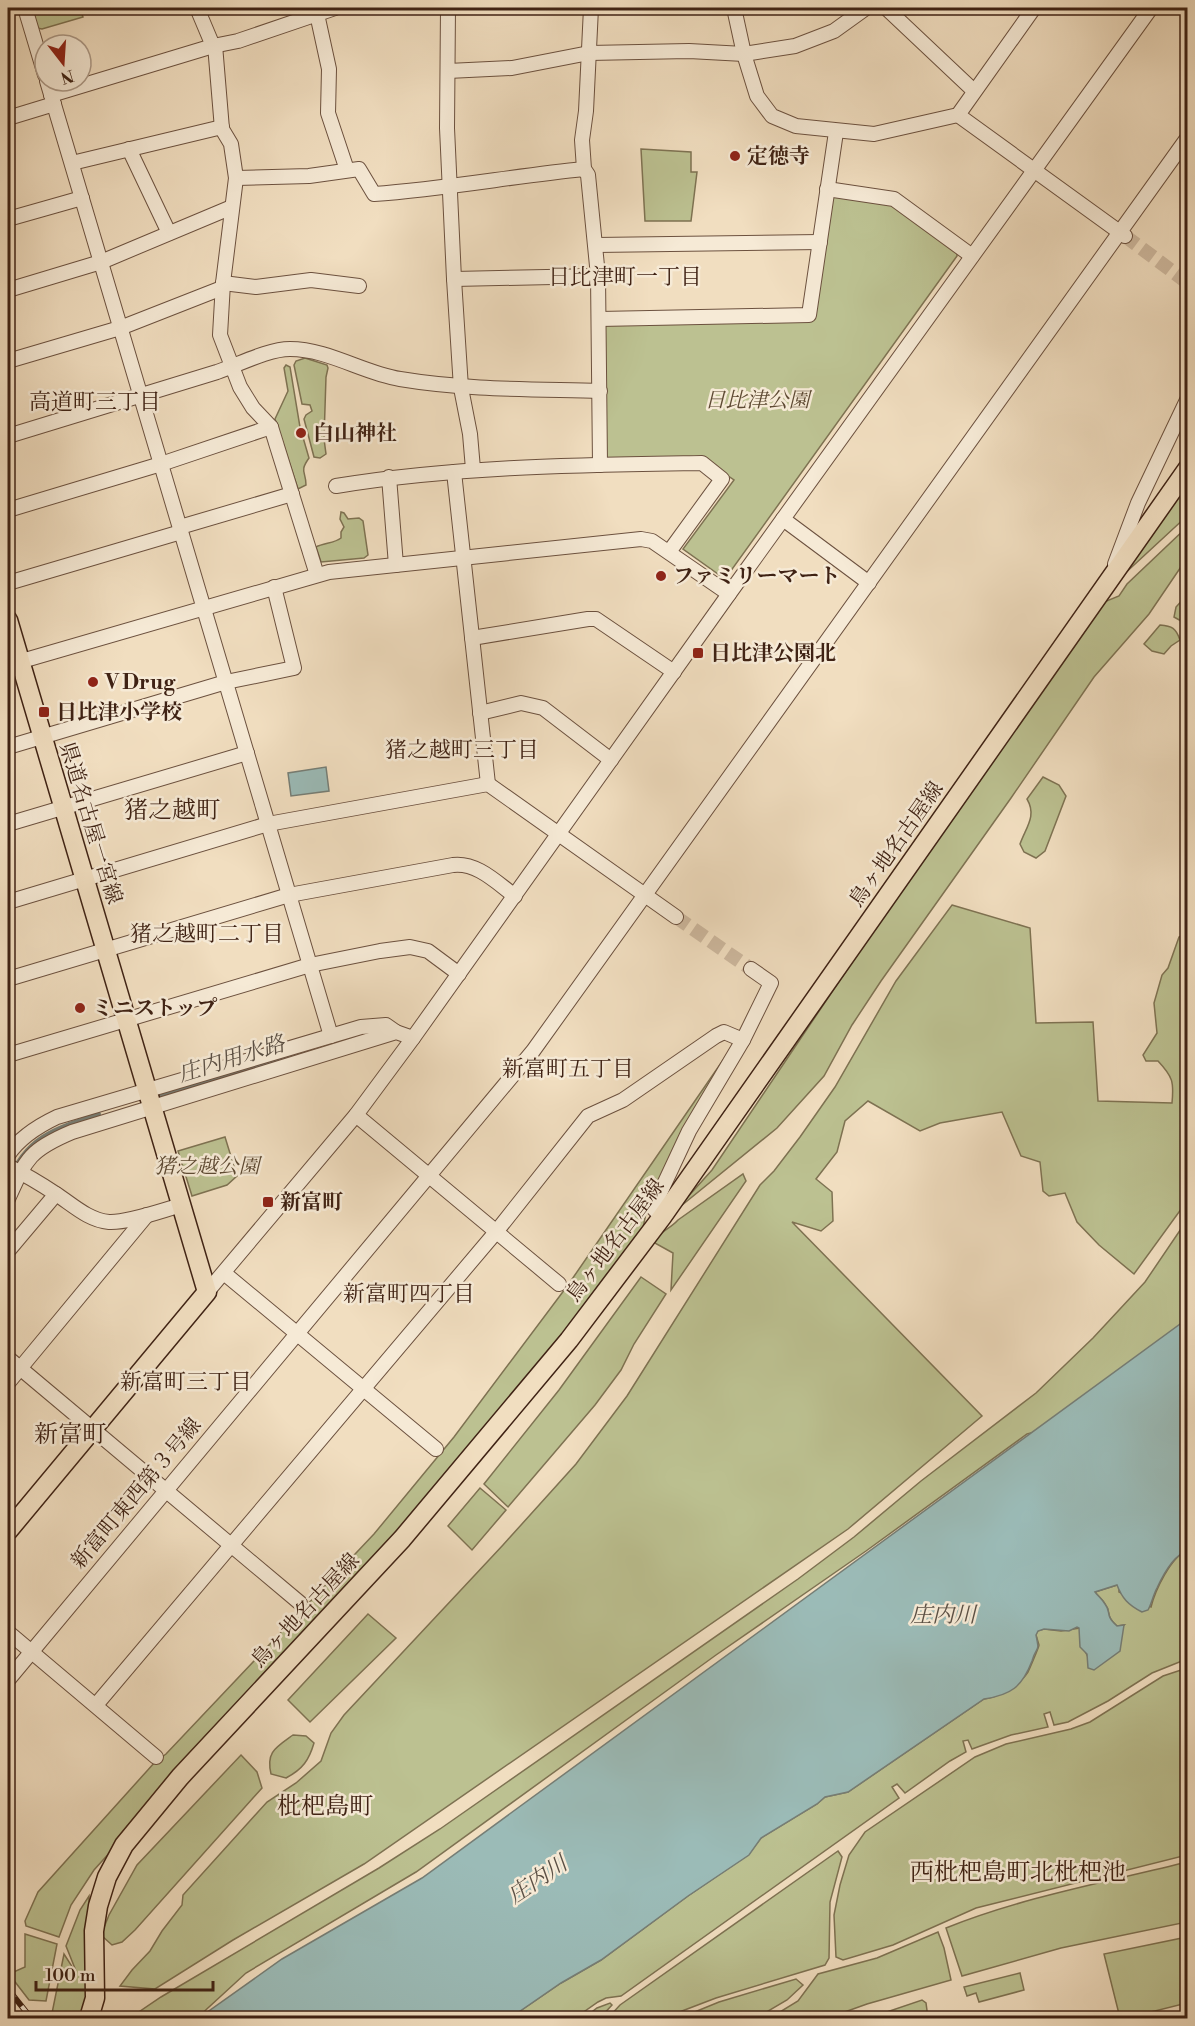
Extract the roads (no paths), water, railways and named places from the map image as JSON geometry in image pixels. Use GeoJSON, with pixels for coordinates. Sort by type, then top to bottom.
{"type":"FeatureCollection","features":[{"type":"Feature","properties":{"kind":"main road","name":"鳥ヶ地名古屋線"},"geometry":{"type":"LineString","coordinates":[[89,2019],[94,1998],[94,1931],[98,1906],[106,1877],[124,1845],[180,1778],[402,1539],[568,1340],[662,1217],[1188,468]]}},
{"type":"Feature","properties":{"kind":"main road","name":"県道名古屋一宮線"},"geometry":{"type":"LineString","coordinates":[[8,620],[14,663],[42,737],[207,1292]]}},
{"type":"Feature","properties":{"kind":"main road"},"geometry":{"type":"LineString","coordinates":[[8,1531],[207,1292]]}},
{"type":"Feature","properties":{"kind":"street"},"geometry":{"type":"LineString","coordinates":[[25,8],[33,35]]}},
{"type":"Feature","properties":{"kind":"street"},"geometry":{"type":"LineString","coordinates":[[197,8],[214,46],[222,127],[231,144],[236,178],[222,285],[219,335],[240,387],[253,408],[271,428],[317,575]]}},
{"type":"Feature","properties":{"kind":"street"},"geometry":{"type":"LineString","coordinates":[[8,118],[52,99],[335,8]]}},
{"type":"Feature","properties":{"kind":"street"},"geometry":{"type":"LineString","coordinates":[[448,8],[447,128],[454,279],[461,388],[470,434],[473,469]]}},
{"type":"Feature","properties":{"kind":"street"},"geometry":{"type":"LineString","coordinates":[[591,8],[586,111],[582,140],[584,170],[588,175],[598,276],[600,465]]}},
{"type":"Feature","properties":{"kind":"street"},"geometry":{"type":"LineString","coordinates":[[734,8],[744,54],[757,96],[771,116],[796,126],[836,132],[874,134],[958,114],[1034,8]]}},
{"type":"Feature","properties":{"kind":"street"},"geometry":{"type":"LineString","coordinates":[[448,71],[512,68],[589,53],[689,51],[744,54],[795,45],[834,31],[866,8]]}},
{"type":"Feature","properties":{"kind":"street"},"geometry":{"type":"LineString","coordinates":[[886,8],[974,91]]}},
{"type":"Feature","properties":{"kind":"street"},"geometry":{"type":"LineString","coordinates":[[207,1292],[356,1115],[413,1038],[1151,8]]}},
{"type":"Feature","properties":{"kind":"street"},"geometry":{"type":"LineString","coordinates":[[317,14],[329,69],[328,112],[347,170]]}},
{"type":"Feature","properties":{"kind":"street"},"geometry":{"type":"LineString","coordinates":[[50,93],[331,1036]]}},
{"type":"Feature","properties":{"kind":"street"},"geometry":{"type":"LineString","coordinates":[[958,114],[1122,234]]}},
{"type":"Feature","properties":{"kind":"street"},"geometry":{"type":"LineString","coordinates":[[72,163],[222,127]]}},
{"type":"Feature","properties":{"kind":"street"},"geometry":{"type":"LineString","coordinates":[[599,319],[809,315],[836,132]]}},
{"type":"Feature","properties":{"kind":"street","name":"新富町東西第３号線"},"geometry":{"type":"LineString","coordinates":[[8,1680],[533,1051],[1122,234],[1188,137]]}},
{"type":"Feature","properties":{"kind":"street"},"geometry":{"type":"LineString","coordinates":[[129,149],[170,233]]}},
{"type":"Feature","properties":{"kind":"street"},"geometry":{"type":"LineString","coordinates":[[236,178],[309,176],[359,169],[374,194],[584,170]]}},
{"type":"Feature","properties":{"kind":"street"},"geometry":{"type":"LineString","coordinates":[[827,189],[894,199],[972,256]]}},
{"type":"Feature","properties":{"kind":"street"},"geometry":{"type":"LineString","coordinates":[[8,219],[82,198]]}},
{"type":"Feature","properties":{"kind":"street"},"geometry":{"type":"LineString","coordinates":[[8,290],[101,262],[232,207]]}},
{"type":"Feature","properties":{"kind":"street"},"geometry":{"type":"LineString","coordinates":[[596,245],[819,242]]}},
{"type":"Feature","properties":{"kind":"street"},"geometry":{"type":"LineString","coordinates":[[454,279],[598,276]]}},
{"type":"Feature","properties":{"kind":"street"},"geometry":{"type":"LineString","coordinates":[[8,362],[120,328],[222,285],[256,287],[311,280],[358,286]]}},
{"type":"Feature","properties":{"kind":"street"},"geometry":{"type":"LineString","coordinates":[[8,436],[288,349],[303,350],[396,379],[461,388],[600,391]]}},
{"type":"Feature","properties":{"kind":"street"},"geometry":{"type":"LineString","coordinates":[[1108,583],[1138,503],[1188,398]]}},
{"type":"Feature","properties":{"kind":"street"},"geometry":{"type":"LineString","coordinates":[[8,510],[271,428]]}},
{"type":"Feature","properties":{"kind":"street"},"geometry":{"type":"LineString","coordinates":[[336,486],[389,477],[473,469],[702,463],[722,478],[669,552]]}},
{"type":"Feature","properties":{"kind":"street"},"geometry":{"type":"LineString","coordinates":[[454,472],[488,784]]}},
{"type":"Feature","properties":{"kind":"street"},"geometry":{"type":"LineString","coordinates":[[389,477],[396,565]]}},
{"type":"Feature","properties":{"kind":"street"},"geometry":{"type":"LineString","coordinates":[[8,584],[292,494]]}},
{"type":"Feature","properties":{"kind":"street"},"geometry":{"type":"LineString","coordinates":[[783,519],[869,583]]}},
{"type":"Feature","properties":{"kind":"street"},"geometry":{"type":"LineString","coordinates":[[14,663],[329,572],[641,539],[652,541],[729,594]]}},
{"type":"Feature","properties":{"kind":"street"},"geometry":{"type":"LineString","coordinates":[[8,747],[226,682],[294,668],[274,587]]}},
{"type":"Feature","properties":{"kind":"street"},"geometry":{"type":"LineString","coordinates":[[472,638],[596,619],[674,672]]}},
{"type":"Feature","properties":{"kind":"street"},"geometry":{"type":"LineString","coordinates":[[480,713],[521,703],[543,708],[611,760]]}},
{"type":"Feature","properties":{"kind":"street"},"geometry":{"type":"LineString","coordinates":[[8,824],[247,753]]}},
{"type":"Feature","properties":{"kind":"street"},"geometry":{"type":"LineString","coordinates":[[8,902],[268,824],[488,784],[643,896],[676,917]]}},
{"type":"Feature","properties":{"kind":"street"},"geometry":{"type":"LineString","coordinates":[[8,979],[289,895],[463,864],[472,866],[515,896]]}},
{"type":"Feature","properties":{"kind":"street"},"geometry":{"type":"LineString","coordinates":[[8,1055],[310,965],[410,946],[428,951],[459,974]]}},
{"type":"Feature","properties":{"kind":"street"},"geometry":{"type":"LineString","coordinates":[[662,1217],[653,1208],[689,1131],[743,1040],[771,983],[752,969]]}},
{"type":"Feature","properties":{"kind":"street"},"geometry":{"type":"LineString","coordinates":[[8,1199],[14,1169],[44,1145],[150,1099],[361,1027],[386,1025],[396,1032],[413,1038]]}},
{"type":"Feature","properties":{"kind":"street"},"geometry":{"type":"LineString","coordinates":[[8,1155],[22,1139],[39,1126],[57,1117],[150,1099],[396,1032]]}},
{"type":"Feature","properties":{"kind":"street"},"geometry":{"type":"LineString","coordinates":[[96,1705],[496,1232],[588,1116],[623,1100],[724,1032],[743,1040]]}},
{"type":"Feature","properties":{"kind":"street"},"geometry":{"type":"LineString","coordinates":[[356,1115],[559,1284]]}},
{"type":"Feature","properties":{"kind":"street"},"geometry":{"type":"LineString","coordinates":[[14,1169],[56,1194],[80,1212],[110,1222],[182,1205]]}},
{"type":"Feature","properties":{"kind":"street"},"geometry":{"type":"LineString","coordinates":[[8,1251],[56,1194]]}},
{"type":"Feature","properties":{"kind":"street"},"geometry":{"type":"LineString","coordinates":[[8,1383],[147,1215]]}},
{"type":"Feature","properties":{"kind":"street"},"geometry":{"type":"LineString","coordinates":[[224,1273],[436,1449]]}},
{"type":"Feature","properties":{"kind":"street"},"geometry":{"type":"LineString","coordinates":[[8,1358],[300,1603]]}},
{"type":"Feature","properties":{"kind":"street"},"geometry":{"type":"LineString","coordinates":[[8,1632],[156,1757]]}},
{"type":"Feature","properties":{"kind":"water"},"geometry":{"type":"Polygon","coordinates":[[[326,767],[329,791],[291,796],[288,773],[326,767]]]}},
{"type":"Feature","properties":{"kind":"water","name":"庄内川"},"geometry":{"type":"Polygon","coordinates":[[[1187,1319],[1187,1551],[1173,1561],[1148,1610],[1142,1612],[1129,1604],[1117,1585],[1095,1592],[1107,1607],[1113,1622],[1117,1626],[1124,1625],[1120,1651],[1094,1670],[1088,1668],[1087,1654],[1080,1647],[1079,1628],[1069,1631],[1044,1629],[1038,1631],[1037,1649],[1024,1677],[1014,1688],[1001,1695],[984,1699],[848,1792],[825,1797],[761,1838],[749,1855],[688,1896],[601,1960],[561,1983],[510,2018],[199,2018],[282,1959],[422,1878],[1187,1319]]]}},
{"type":"Feature","properties":{"kind":"waterway","name":"庄内用水路"},"geometry":{"type":"LineString","coordinates":[[161,1096],[312,1050]]}},
{"type":"Feature","properties":{"kind":"waterway","name":"庄内用水路"},"geometry":{"type":"LineString","coordinates":[[8,1182],[15,1166],[33,1144],[69,1124],[99,1114]]}},
{"type":"Feature","properties":{"kind":"tunnel"},"geometry":{"type":"LineString","coordinates":[[1125,236],[1188,283]]}},
{"type":"Feature","properties":{"kind":"tunnel"},"geometry":{"type":"LineString","coordinates":[[676,917],[751,969]]}},
{"type":"Feature","properties":{"kind":"railway"},"geometry":{"type":"LineString","coordinates":[[8,1989],[31,2018]]}},
{"type":"Feature","properties":{"kind":"place","name":"定徳寺"},"geometry":{"type":"Point","coordinates":[735,156]}},
{"type":"Feature","properties":{"kind":"place","name":"白山神社"},"geometry":{"type":"Point","coordinates":[301,433]}},
{"type":"Feature","properties":{"kind":"place","name":"ファミリーマート"},"geometry":{"type":"Point","coordinates":[661,576]}},
{"type":"Feature","properties":{"kind":"place","name":"日比津公園北"},"geometry":{"type":"Point","coordinates":[698,653]}},
{"type":"Feature","properties":{"kind":"place","name":"V Drug"},"geometry":{"type":"Point","coordinates":[93,682]}},
{"type":"Feature","properties":{"kind":"place","name":"日比津小学校"},"geometry":{"type":"Point","coordinates":[44,712]}},
{"type":"Feature","properties":{"kind":"place","name":"ミニストップ"},"geometry":{"type":"Point","coordinates":[80,1008]}},
{"type":"Feature","properties":{"kind":"place","name":"新富町"},"geometry":{"type":"Point","coordinates":[268,1202]}},
{"type":"Feature","properties":{"kind":"district","name":"日比津町一丁目"},"geometry":{"type":"Point","coordinates":[625,276]}},
{"type":"Feature","properties":{"kind":"district","name":"高道町三丁目"},"geometry":{"type":"Point","coordinates":[95,401]}},
{"type":"Feature","properties":{"kind":"district","name":"猪之越町三丁目"},"geometry":{"type":"Point","coordinates":[462,749]}},
{"type":"Feature","properties":{"kind":"district","name":"猪之越町"},"geometry":{"type":"Point","coordinates":[172,810]}},
{"type":"Feature","properties":{"kind":"district","name":"猪之越町二丁目"},"geometry":{"type":"Point","coordinates":[207,933]}},
{"type":"Feature","properties":{"kind":"district","name":"新富町五丁目"},"geometry":{"type":"Point","coordinates":[568,1068]}},
{"type":"Feature","properties":{"kind":"district","name":"新富町四丁目"},"geometry":{"type":"Point","coordinates":[409,1293]}},
{"type":"Feature","properties":{"kind":"district","name":"新富町三丁目"},"geometry":{"type":"Point","coordinates":[186,1381]}},
{"type":"Feature","properties":{"kind":"district","name":"新富町"},"geometry":{"type":"Point","coordinates":[70,1434]}},
{"type":"Feature","properties":{"kind":"district","name":"枇杷島町"},"geometry":{"type":"Point","coordinates":[325,1806]}},
{"type":"Feature","properties":{"kind":"district","name":"西枇杷島町北枇杷池"},"geometry":{"type":"Point","coordinates":[1018,1872]}},
{"type":"Feature","properties":{"kind":"park label","name":"日比津公園"},"geometry":{"type":"Point","coordinates":[757,400]}},
{"type":"Feature","properties":{"kind":"park label","name":"猪之越公園"},"geometry":{"type":"Point","coordinates":[207,1166]}}]}
